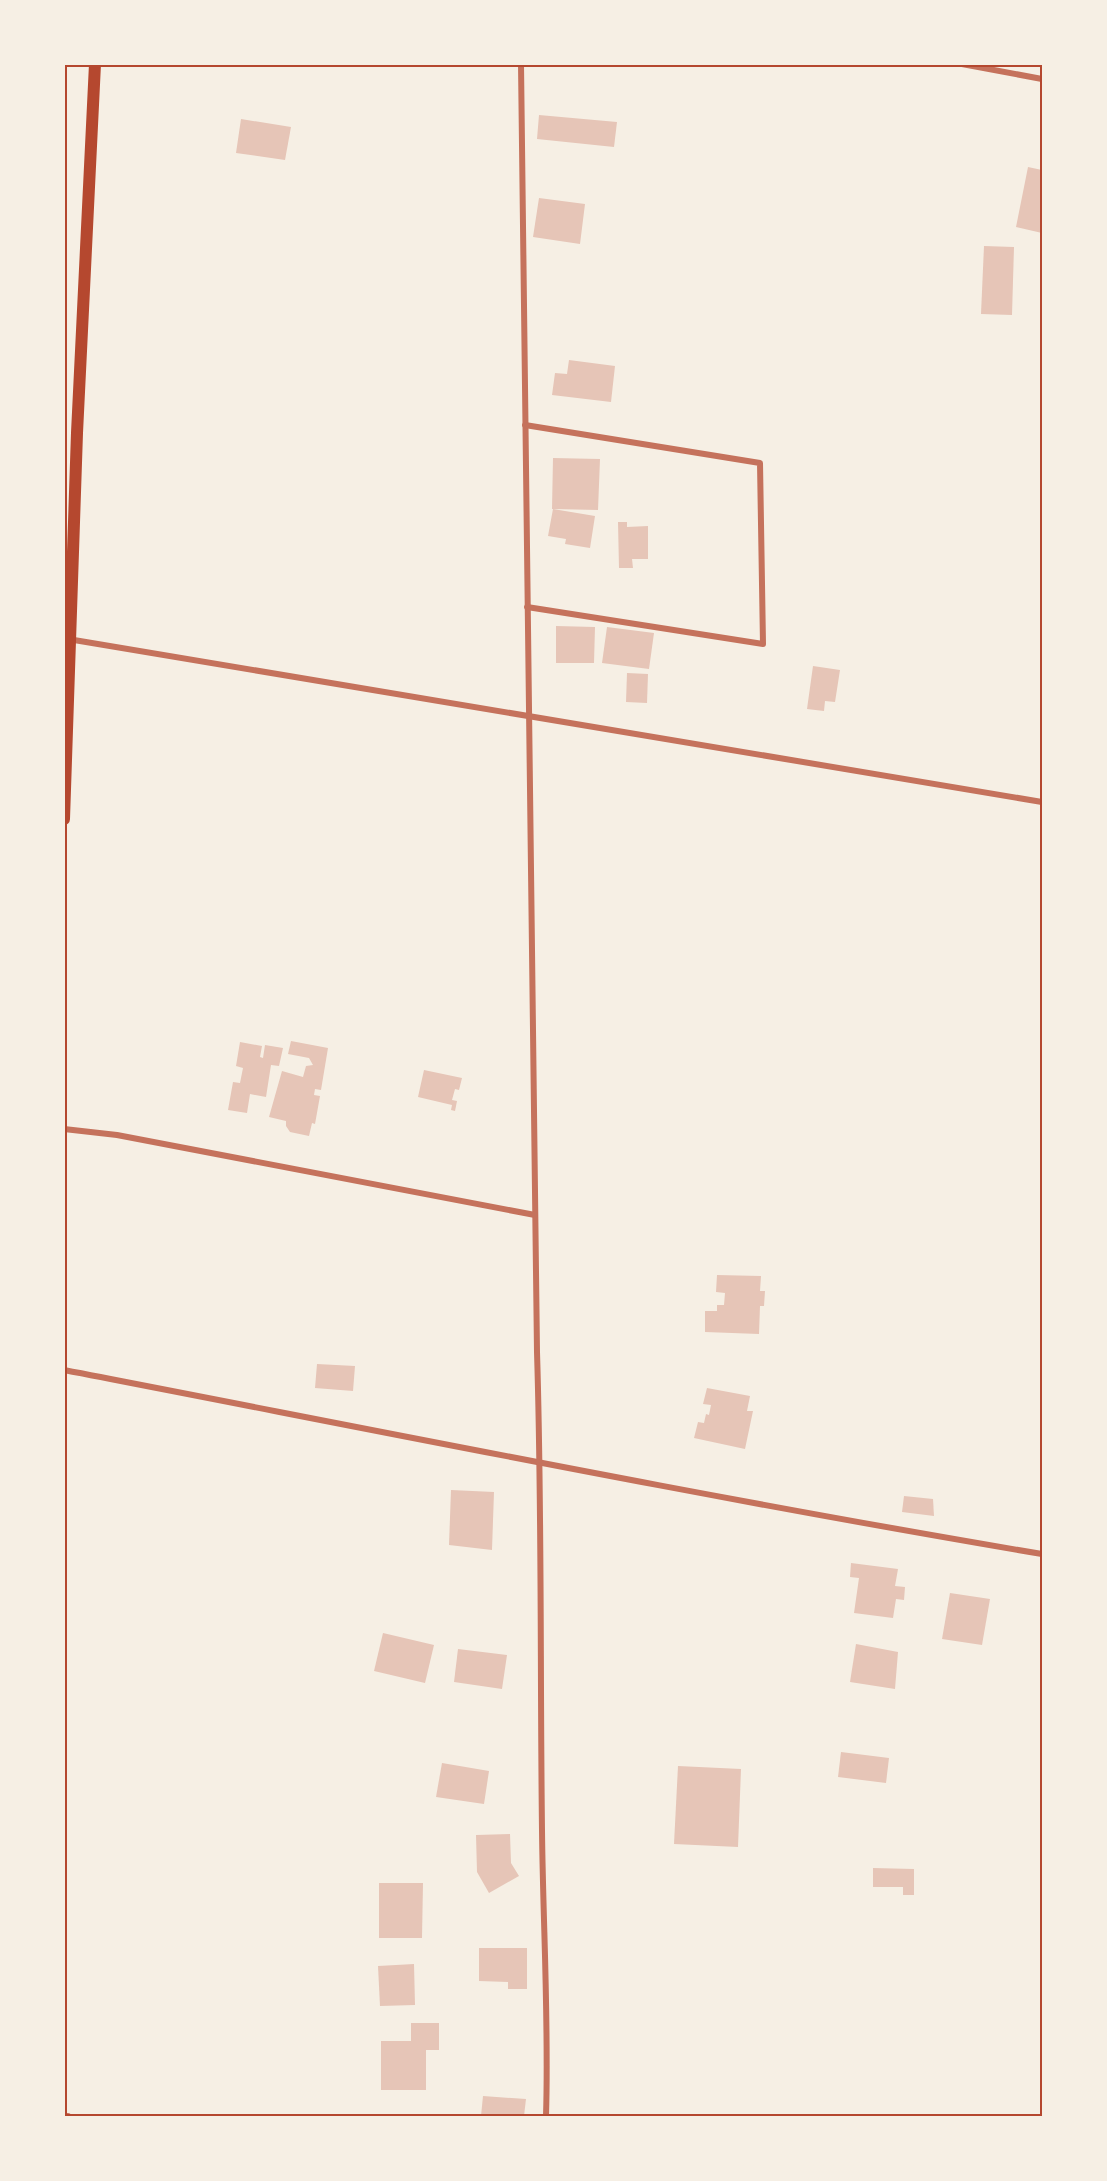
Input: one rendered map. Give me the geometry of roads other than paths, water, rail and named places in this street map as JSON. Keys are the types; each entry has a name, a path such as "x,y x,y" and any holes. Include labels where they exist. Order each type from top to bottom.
{"main road":[{"path":"64,819 68,639 95,64"}],"street":[{"path":"521,64 528,716 540,1464 542,1830 548,2072 546,2116"},
{"path":"962,64 1042,79"},
{"path":"525,425 760,463 763,644 527,607"},
{"path":"68,639 1042,802"},
{"path":"64,1129 129,1137 535,1215"},
{"path":"64,1370 540,1464 1042,1554"}]}
